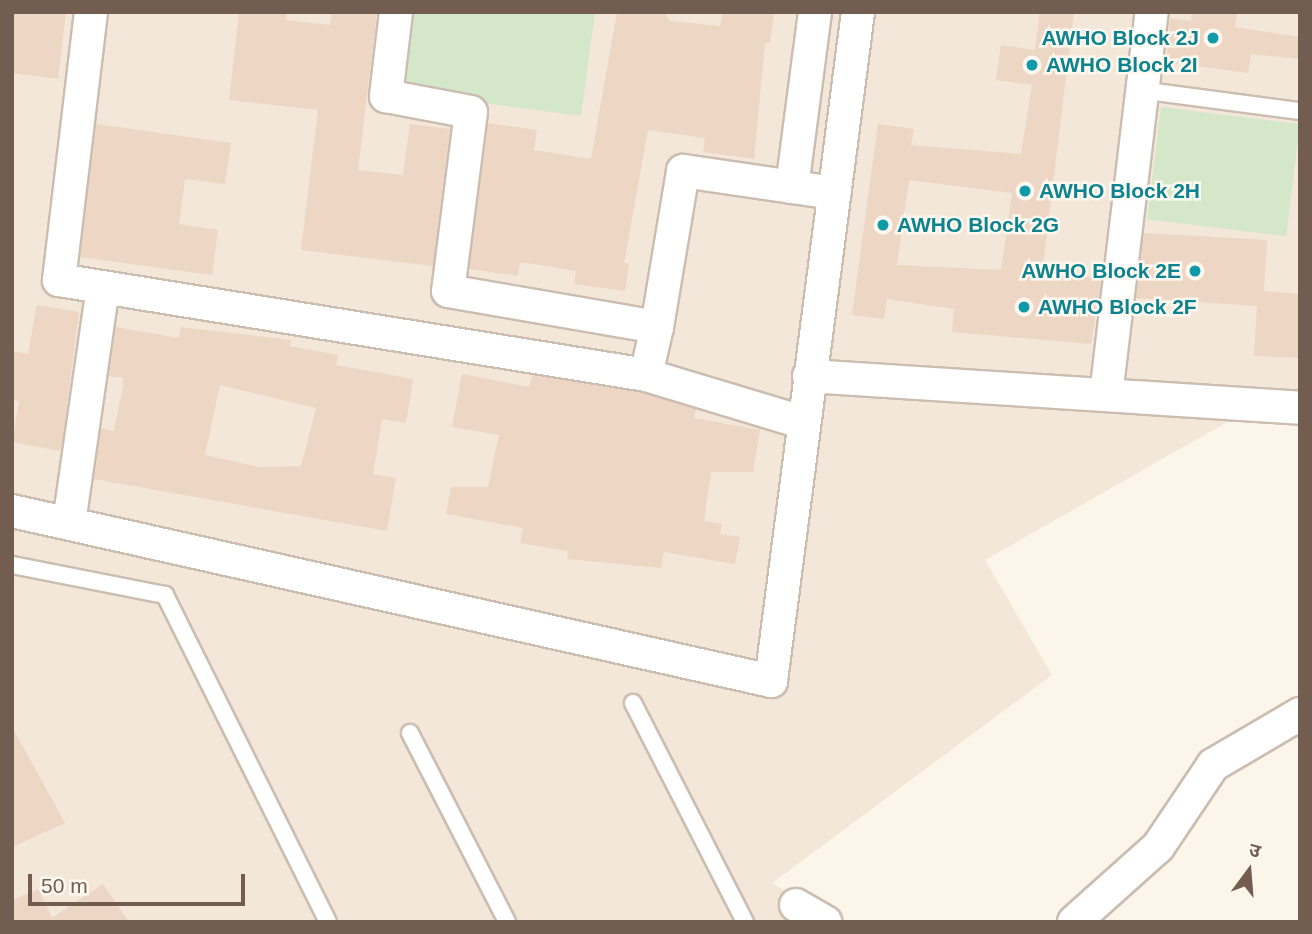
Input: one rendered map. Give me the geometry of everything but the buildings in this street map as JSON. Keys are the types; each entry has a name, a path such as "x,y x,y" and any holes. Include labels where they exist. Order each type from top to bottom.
{"street":[{"path":"91,12 59,279 646,375 803,422"},
{"path":"396,12 386,96 471,112 448,292 657,327"},
{"path":"792,187 815,12"},
{"path":"12,511 771,681 808,376 858,12"},
{"path":"1106,395 1140,90 1152,12"},
{"path":"646,375 657,327 683,171 834,193"},
{"path":"69,523 103,288"},
{"path":"808,376 1300,408"},
{"path":"1074,922 1158,847 1213,765 1300,713"},
{"path":"796,905 826,922"}],"lane":[{"path":"1140,90 1300,111"},
{"path":"12,565 165,595 328,922"},
{"path":"633,703 745,922"},
{"path":"410,733 507,922"}],"shaded area":[{"path":"12,12 1300,12 1300,408 1257,405 985,560 1052,675 772,883 838,922 12,922"}],"green space":[{"path":"405,12 595,12 581,116 395,91"},
{"path":"1161,107 1300,124 1286,236 1147,219"}],"place":[{"name":"AWHO Block 2J","path":"1213,38"},
{"name":"AWHO Block 2I","path":"1032,65"},
{"name":"AWHO Block 2H","path":"1025,191"},
{"name":"AWHO Block 2G","path":"883,225"},
{"name":"AWHO Block 2E","path":"1195,271"},
{"name":"AWHO Block 2F","path":"1024,307"}]}
